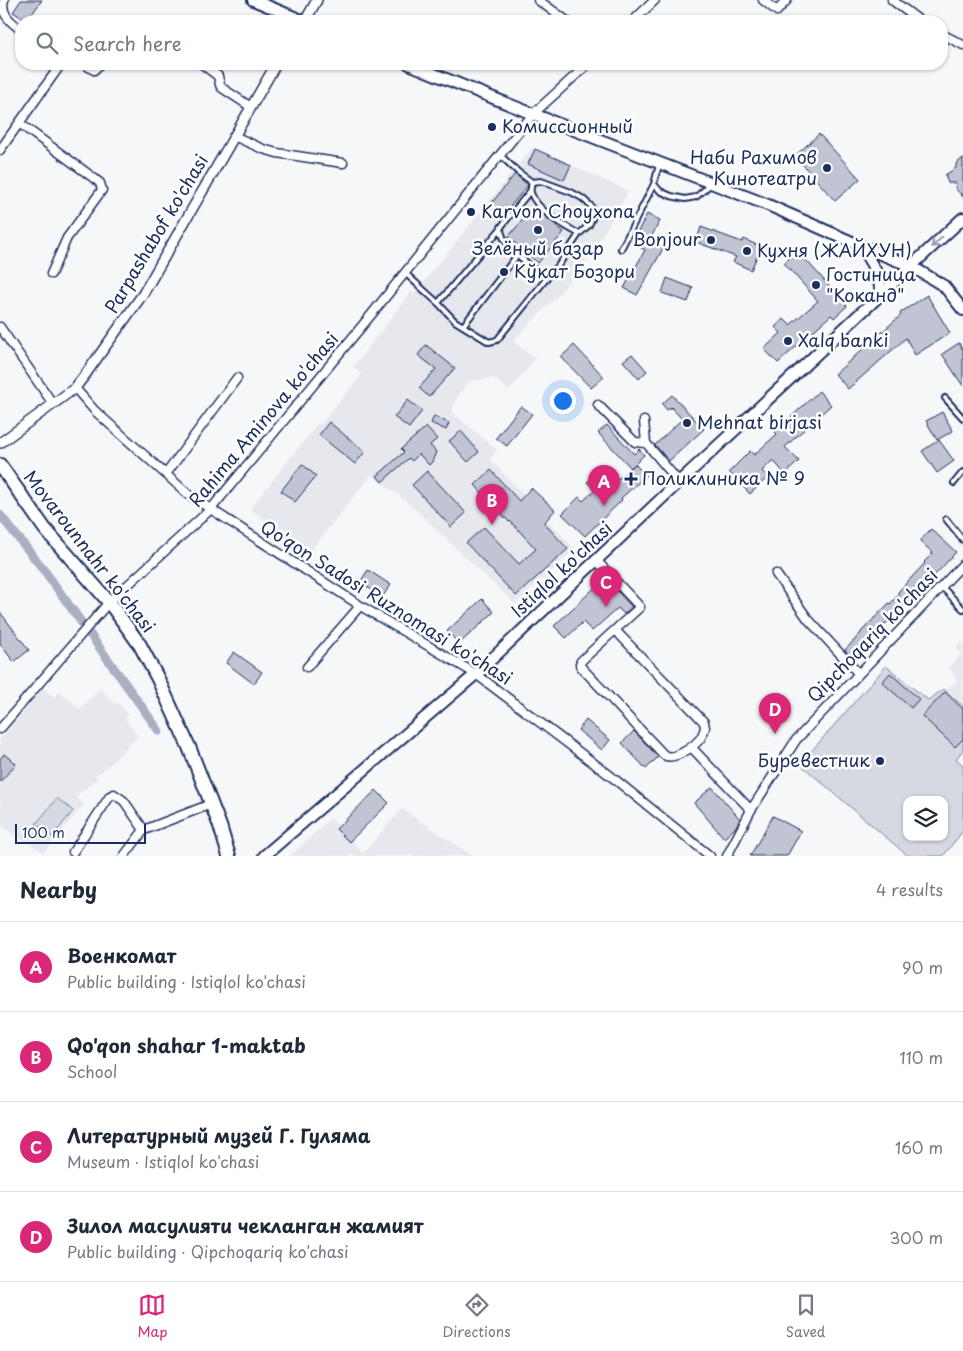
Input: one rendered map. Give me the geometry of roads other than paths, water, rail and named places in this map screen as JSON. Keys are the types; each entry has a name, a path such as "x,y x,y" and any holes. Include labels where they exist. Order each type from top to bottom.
{"highway":[{"name":"Movarounnahr ko'chasi","path":"0,465 45,529 109,602 140,645 158,678 189,747 230,856"}],"main road":[{"path":"253,0 290,15"},
{"path":"424,70 768,205 911,266 944,286 963,310"},
{"name":"Istiqlol ko'chasi","path":"264,856 476,674 963,218"},
{"path":"861,246 878,274 882,293"}],"street":[{"path":"4,0 2,12 6,19 15,26"},
{"path":"308,15 317,0"},
{"path":"538,0 559,15"},
{"path":"639,15 655,0"},
{"path":"763,0 777,11 787,0"},
{"path":"892,0 912,15"},
{"path":"948,37 963,45"},
{"path":"0,150 57,70"},
{"path":"210,70 218,76 222,88 252,107"},
{"name":"Parpashabof ko'chasi","path":"0,443 75,388 143,294 273,70"},
{"name":"Rahima Aminova ko'chasi","path":"0,729 109,602 211,509 533,114 581,70"},
{"path":"19,123 100,183 102,190 68,238 50,274"},
{"path":"234,136 277,153 343,163"},
{"path":"0,327 53,404"},
{"path":"166,474 237,378"},
{"name":"Qo'qon Sadosi Ruznomasi ko'chasi","path":"75,388 95,411 189,495 360,606 476,674 612,777 710,856"},
{"path":"598,405 635,442 646,443"},
{"path":"644,421 646,443 679,482"},
{"path":"596,560 640,607 581,661 581,667 664,755 673,757 692,748 706,728 704,722 615,630"},
{"name":"Qipchoqariq ko'chasi","path":"727,856 751,810 796,740 963,564"},
{"path":"776,574 808,619 858,673"},
{"path":"307,667 360,606"},
{"path":"692,748 751,810"},
{"path":"73,852 110,796 114,794 124,801 144,830"},
{"path":"124,856 144,830 211,804"}],"lane":[{"path":"405,273 455,321 489,342 496,340 558,266 579,234 589,225 594,214 591,206 571,192 541,181 532,182 500,155"},
{"path":"621,249 654,184 659,163"},
{"path":"438,303 530,191 532,182"},
{"path":"654,184 660,191 685,199 696,197 712,183"},
{"path":"530,191 535,202 556,220 579,234"},
{"path":"501,228 501,234 505,242 518,254 540,273 551,273"},
{"path":"463,326 518,254"},
{"path":"945,398 963,418"},
{"path":"954,483 963,472"},
{"path":"946,519 963,540"},
{"path":"941,586 963,609"}],"waterway":[{"path":"0,515 44,570 159,731"}],"place":[{"name":"Комиссионный","path":"492,127"},
{"name":"Наби Рахимов Кинотеатри","path":"827,168"},
{"name":"Karvon Choyxona","path":"471,212"},
{"name":"Зелёный базар","path":"538,230"},
{"name":"Bonjour","path":"711,240"},
{"name":"Кухня (ЖАЙХУН)","path":"747,251"},
{"name":"Кўкат Бозори","path":"504,272"},
{"name":"Гостиница \"Коканд\"","path":"816,285"},
{"name":"Xalq banki","path":"788,341"},
{"name":"Mehnat birjasi","path":"687,423"},
{"name":"Поликлиника № 9","path":"631,479"},
{"name":"Военкомат","path":"604,506"},
{"name":"Qo'qon shahar 1-maktab","path":"492,525"},
{"name":"Литературный музей Г. Гуляма","path":"606,607"},
{"name":"Зилол масулияти чекланган жамият","path":"775,734"},
{"name":"Буревестник","path":"880,761"}]}
